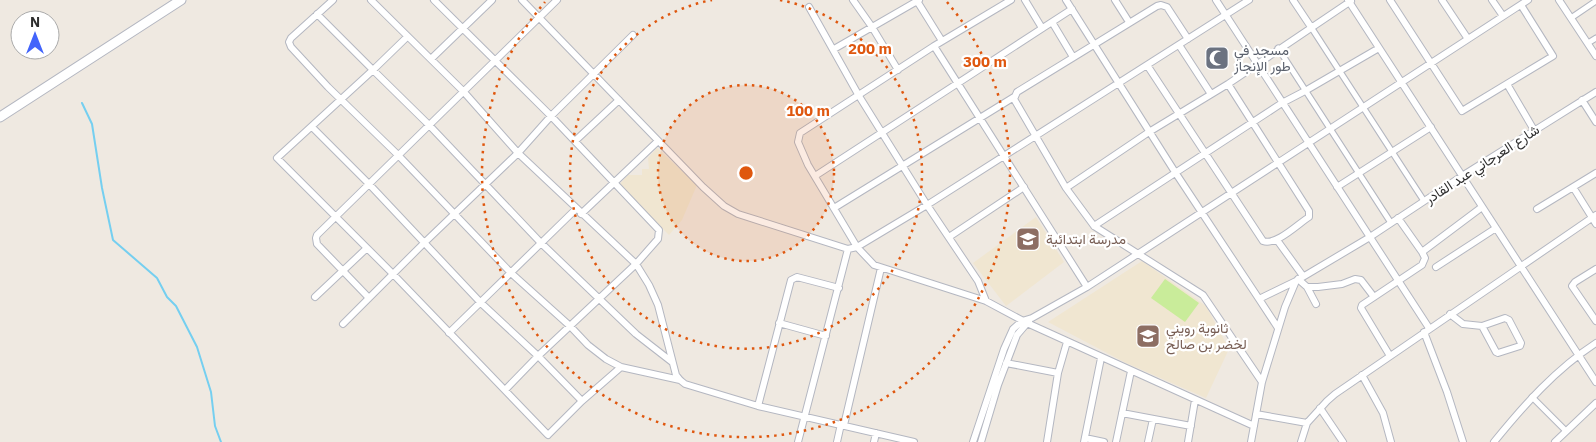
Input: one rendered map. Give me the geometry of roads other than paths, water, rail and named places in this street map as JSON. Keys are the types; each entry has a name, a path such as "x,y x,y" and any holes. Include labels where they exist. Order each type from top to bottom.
{"main road":[{"path":"0,117 181,0"}],"street":[{"path":"333,0 291,38 290,44 511,273 592,348 620,367 680,380 695,388 758,406 843,424 914,442"},
{"path":"371,0 463,91 518,153 636,264 649,285 658,305 672,362 680,380"},
{"path":"434,0 552,116 660,233 658,239 636,264 538,356 505,390"},
{"path":"431,59 492,0"},
{"path":"522,0 658,141 724,206 738,214 848,249 857,247 928,205 1249,0"},
{"path":"369,298 316,242 317,235 557,0"},
{"path":"853,0 898,70"},
{"path":"1010,0 934,46 798,136 798,142 814,176 857,247 868,260 881,268 986,301 1067,342 1254,426"},
{"path":"1025,0 1042,28"},
{"path":"1066,0 1149,132 1278,328"},
{"path":"1115,0 1129,22"},
{"path":"1216,0 1399,282 1427,330 1463,442"},
{"path":"1293,0 1424,201"},
{"path":"1390,0 1461,111 1553,55 1521,5"},
{"path":"1442,0 1468,39"},
{"path":"1492,0 1503,16"},
{"path":"973,442 1004,349 1013,329 1087,287 1528,0"},
{"path":"1559,0 1596,56"},
{"path":"834,50 918,1 942,41"},
{"path":"1066,188 1149,132 1257,65 1278,48 1350,1 1596,382"},
{"path":"1571,18 1596,1"},
{"path":"834,208 1014,97 1017,92 1094,43 1157,6 1164,5 1188,39"},
{"path":"809,7 859,96 978,280 986,301"},
{"path":"814,176 1072,9"},
{"path":"317,14 428,125 541,243 636,334 672,362"},
{"path":"1052,22 1073,57"},
{"path":"344,324 424,243 518,153 633,35"},
{"path":"407,37 277,158 393,274 548,435 620,367"},
{"path":"1588,43 1596,38"},
{"path":"1179,45 1211,94"},
{"path":"934,46 1087,287"},
{"path":"1278,48 1391,223"},
{"path":"1094,226 1282,103 1379,48"},
{"path":"1147,66 1263,241 1277,240 1308,217 1310,213 1228,84"},
{"path":"1507,84 1534,130"},
{"name":"شارع العرجاني عبد القادر","path":"1259,299 1299,279 1370,237 1462,176 1596,92"},
{"path":"1014,97 1015,102 1066,188 1094,226 1139,253 1207,299 1262,382"},
{"path":"575,141 619,100"},
{"path":"1582,100 1596,122"},
{"path":"312,126 481,303 538,356 582,401"},
{"path":"1337,187 1431,127"},
{"path":"449,333 541,243 614,183 658,141"},
{"path":"1537,209 1596,173"},
{"path":"949,237 1024,187"},
{"path":"1573,187 1594,217 1596,224"},
{"path":"1422,252 1482,207"},
{"path":"1301,442 1307,423 1335,394 1594,217"},
{"path":"1390,356 1362,305 1399,282 1423,263 1425,258 1422,252 1398,218"},
{"path":"1436,267 1496,228"},
{"path":"1277,240 1299,279 1307,287 1316,304"},
{"path":"315,297 367,248"},
{"path":"798,442 848,249"},
{"path":"837,442 881,268"},
{"path":"1596,270 1575,282 1572,286 1596,321"},
{"path":"758,406 790,282 794,278 804,278 839,288"},
{"path":"1251,442 1262,382 1278,328 1299,279"},
{"path":"1307,287 1331,286 1358,279 1365,283 1374,297"},
{"path":"1450,314 1463,324 1482,326 1507,318 1522,342 1521,344 1496,352 1482,326"},
{"path":"981,442 1006,363 1017,335 1027,321"},
{"path":"779,323 826,336"},
{"path":"1047,442 1058,373 1067,342"},
{"path":"1494,442 1532,397 1578,354 1596,343"},
{"path":"1102,358 1084,440 1104,442"},
{"path":"1006,363 1058,373"},
{"path":"1116,442 1131,371"},
{"path":"1362,375 1383,413 1391,442"},
{"path":"1532,397 1566,431"},
{"path":"1188,442 1195,400"},
{"path":"1556,442 1596,403"},
{"path":"1320,408 1343,442"},
{"path":"1122,413 1191,426"},
{"path":"1256,414 1307,423"},
{"path":"1148,442 1153,419"},
{"path":"874,442 876,433"}],"waterway":[{"path":"82,103 92,124 102,188 113,240 157,278 167,297 176,306 197,347 211,392 215,426 221,442"}],"place":[{"name":"مسجد في طور الإنجاز","path":"1217,58"},
{"name":"مدرسة ابتدائية","path":"1028,239"},
{"name":"ثانوية رويني لخضر بن صالح","path":"1148,336"}]}
